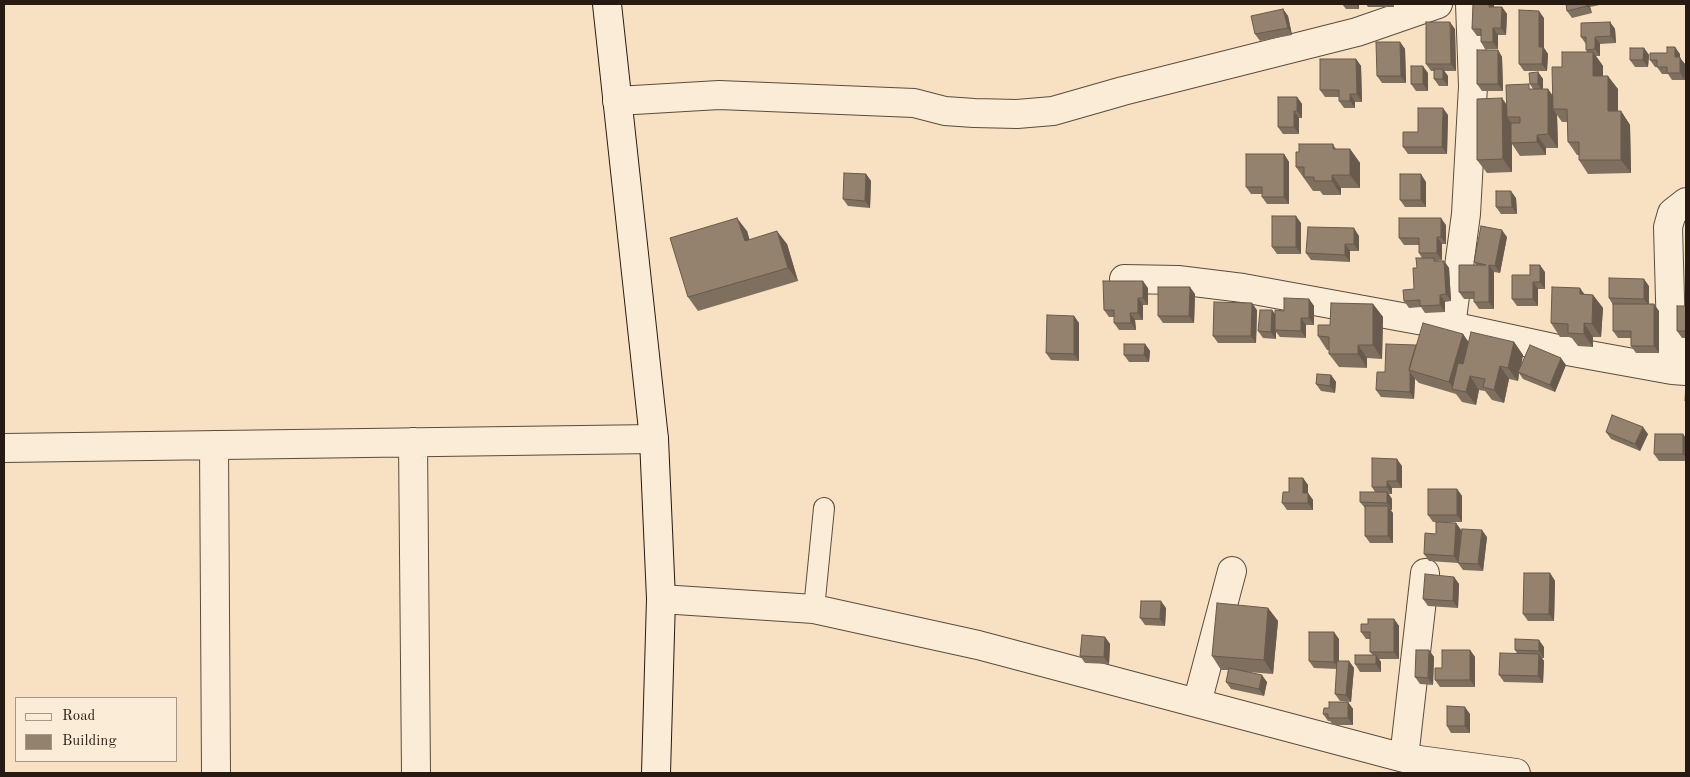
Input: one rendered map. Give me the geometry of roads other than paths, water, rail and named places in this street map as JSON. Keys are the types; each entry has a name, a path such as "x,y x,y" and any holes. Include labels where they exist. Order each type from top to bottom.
{"street":[{"path":"607,4 654,439 660,599 656,773"},
{"path":"618,101 719,95 914,103 945,111 974,113 1017,114 1053,111 1123,91 1357,32 1438,4"},
{"path":"1452,326 1467,204 1473,86 1470,4"},
{"path":"1124,279 1178,280 1243,288 1452,326 1567,351 1679,371 1668,227 1672,213 1686,202"},
{"path":"4,448 654,439"},
{"path":"414,442 416,773"},
{"path":"214,445 216,773"},
{"path":"1196,703 1232,571"},
{"path":"1404,758 1425,573"},
{"path":"660,599 814,609 978,645 1404,758 1516,773"}],"lane":[{"path":"814,609 824,508"}]}
